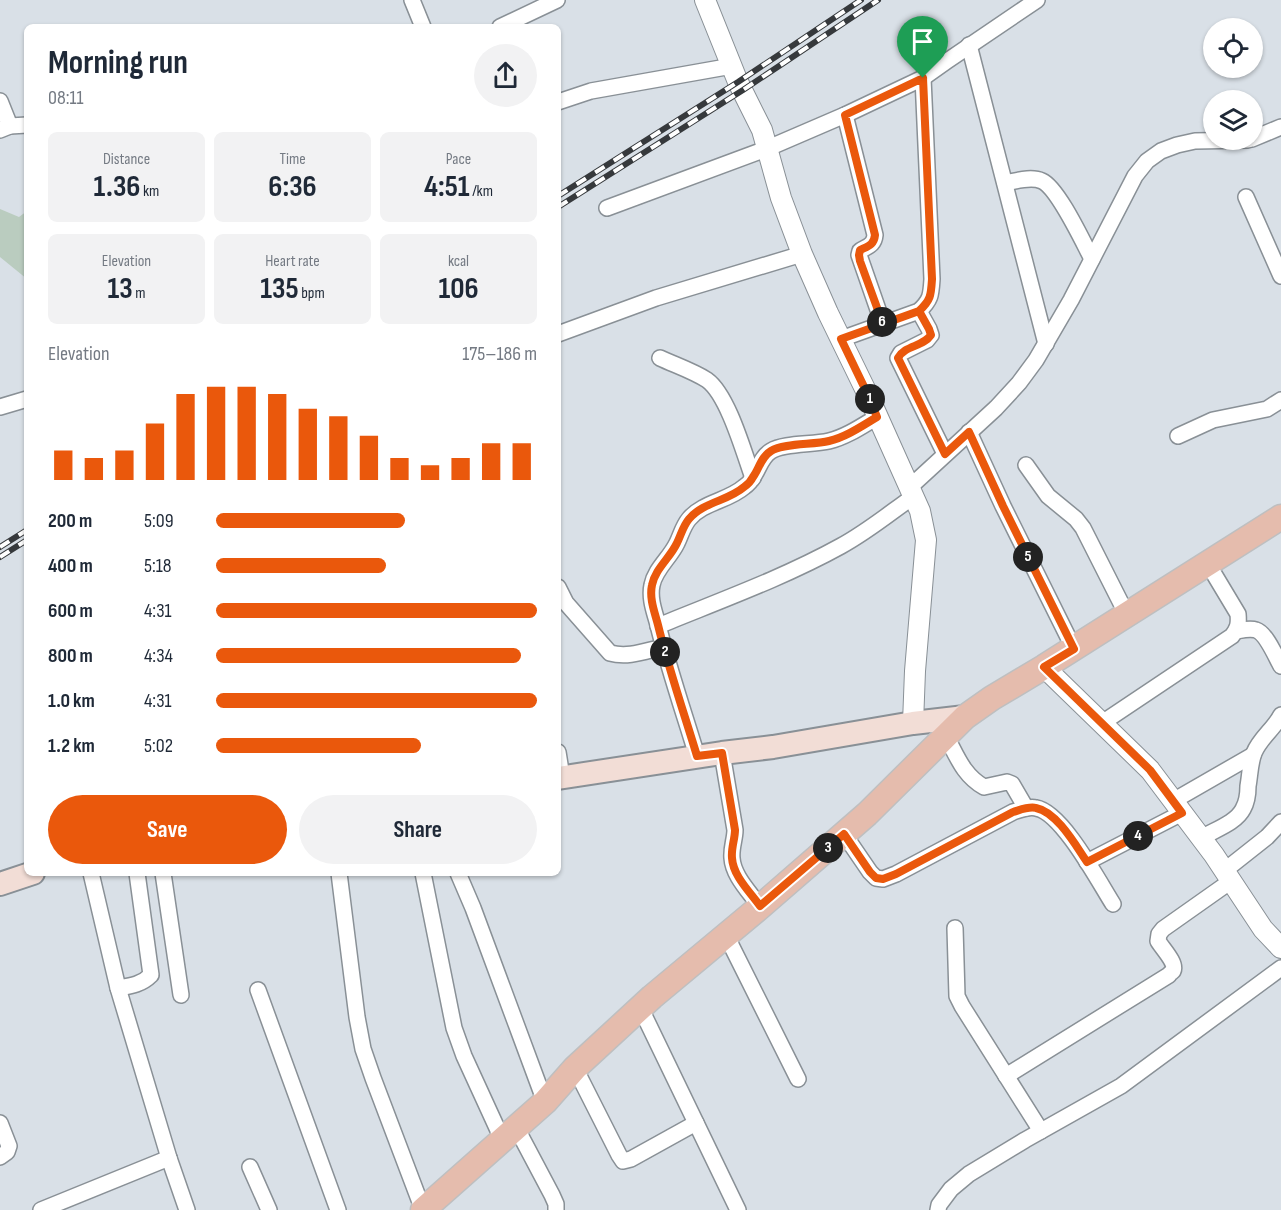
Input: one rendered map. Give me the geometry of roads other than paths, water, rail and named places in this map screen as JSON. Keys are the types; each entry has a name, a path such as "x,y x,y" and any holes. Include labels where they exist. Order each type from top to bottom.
{"main road":[{"path":"423,1210 545,1102 575,1068 652,997 867,814 964,717 1281,517"},
{"path":"561,777 964,717"},
{"path":"0,884 24,876"}],"street":[{"path":"412,0 422,24"},
{"path":"504,24 527,6 557,0"},
{"path":"705,0 738,82 762,130 781,198 802,254 920,511 926,540 913,723"},
{"path":"607,208 766,149 923,78 1037,0"},
{"path":"969,45 1046,344"},
{"path":"561,101 591,91 732,66"},
{"path":"841,339 919,311 928,303 932,279 923,78"},
{"path":"0,101 5,128 24,125"},
{"path":"845,115 875,235 871,246 860,250 859,255 883,324"},
{"path":"1263,135 1281,128"},
{"path":"658,626 823,555 865,531 912,491 945,454 996,408 1036,360 1135,176 1147,161 1161,151 1177,145 1203,141"},
{"path":"1005,183 1032,178 1050,187 1092,259"},
{"path":"1246,197 1281,276"},
{"path":"561,333 656,298 802,254"},
{"path":"919,311 931,335 927,340 901,353 898,358 945,454"},
{"path":"660,358 707,380 714,387 728,410 753,478"},
{"path":"0,407 24,400"},
{"path":"1178,436 1213,420 1267,409 1281,400"},
{"path":"697,756 663,647 651,597 654,576 676,545 689,519 699,509 729,497 743,488 753,478 759,464 771,450 829,441 856,430 877,417"},
{"path":"969,432 1074,649"},
{"path":"1026,465 1048,496 1076,519 1083,528 1127,615"},
{"path":"1102,723 1232,636 1236,631 1239,623 1238,614 1208,564"},
{"path":"561,593 566,603 610,653 629,656 663,647"},
{"path":"1236,631 1254,629 1260,632 1281,666"},
{"path":"1044,667 1150,770 1201,838 1263,929 1281,948"},
{"path":"1201,838 1238,816 1244,809 1253,755 1281,715"},
{"path":"946,735 965,772 973,781 984,787 1007,782 1012,784 1026,808"},
{"path":"722,753 735,830 732,859 741,880 760,906"},
{"path":"1087,862 1178,807 1253,755"},
{"path":"844,834 870,872 876,878 883,879 1013,812 1036,808 1057,820 1113,904"},
{"path":"1006,1076 1169,975 1174,966 1158,941 1159,934 1228,876 1281,822"},
{"path":"92,876 118,988 187,1210"},
{"path":"118,988 139,984 151,975 136,876"},
{"path":"163,876 181,994"},
{"path":"339,876 363,1049 423,1210"},
{"path":"424,876 454,1028 464,1056 509,1133 552,1196 556,1210"},
{"path":"459,876 545,1102"},
{"path":"955,928 957,996 1041,1131"},
{"path":"726,935 798,1079"},
{"path":"938,1210 951,1189 969,1174 1120,1086 1281,968"},
{"path":"258,990 338,1210"},
{"path":"641,1009 737,1210"},
{"path":"575,1068 623,1161 631,1159 696,1123"},
{"path":"0,1123 9,1146 7,1152 0,1157"},
{"path":"41,1210 169,1158"},
{"path":"250,1167 269,1210"}],"railway":[{"path":"561,194 738,82 861,0"},
{"path":"561,205 743,90 878,0"},
{"path":"0,547 24,532"},
{"path":"0,557 24,542"}]}
